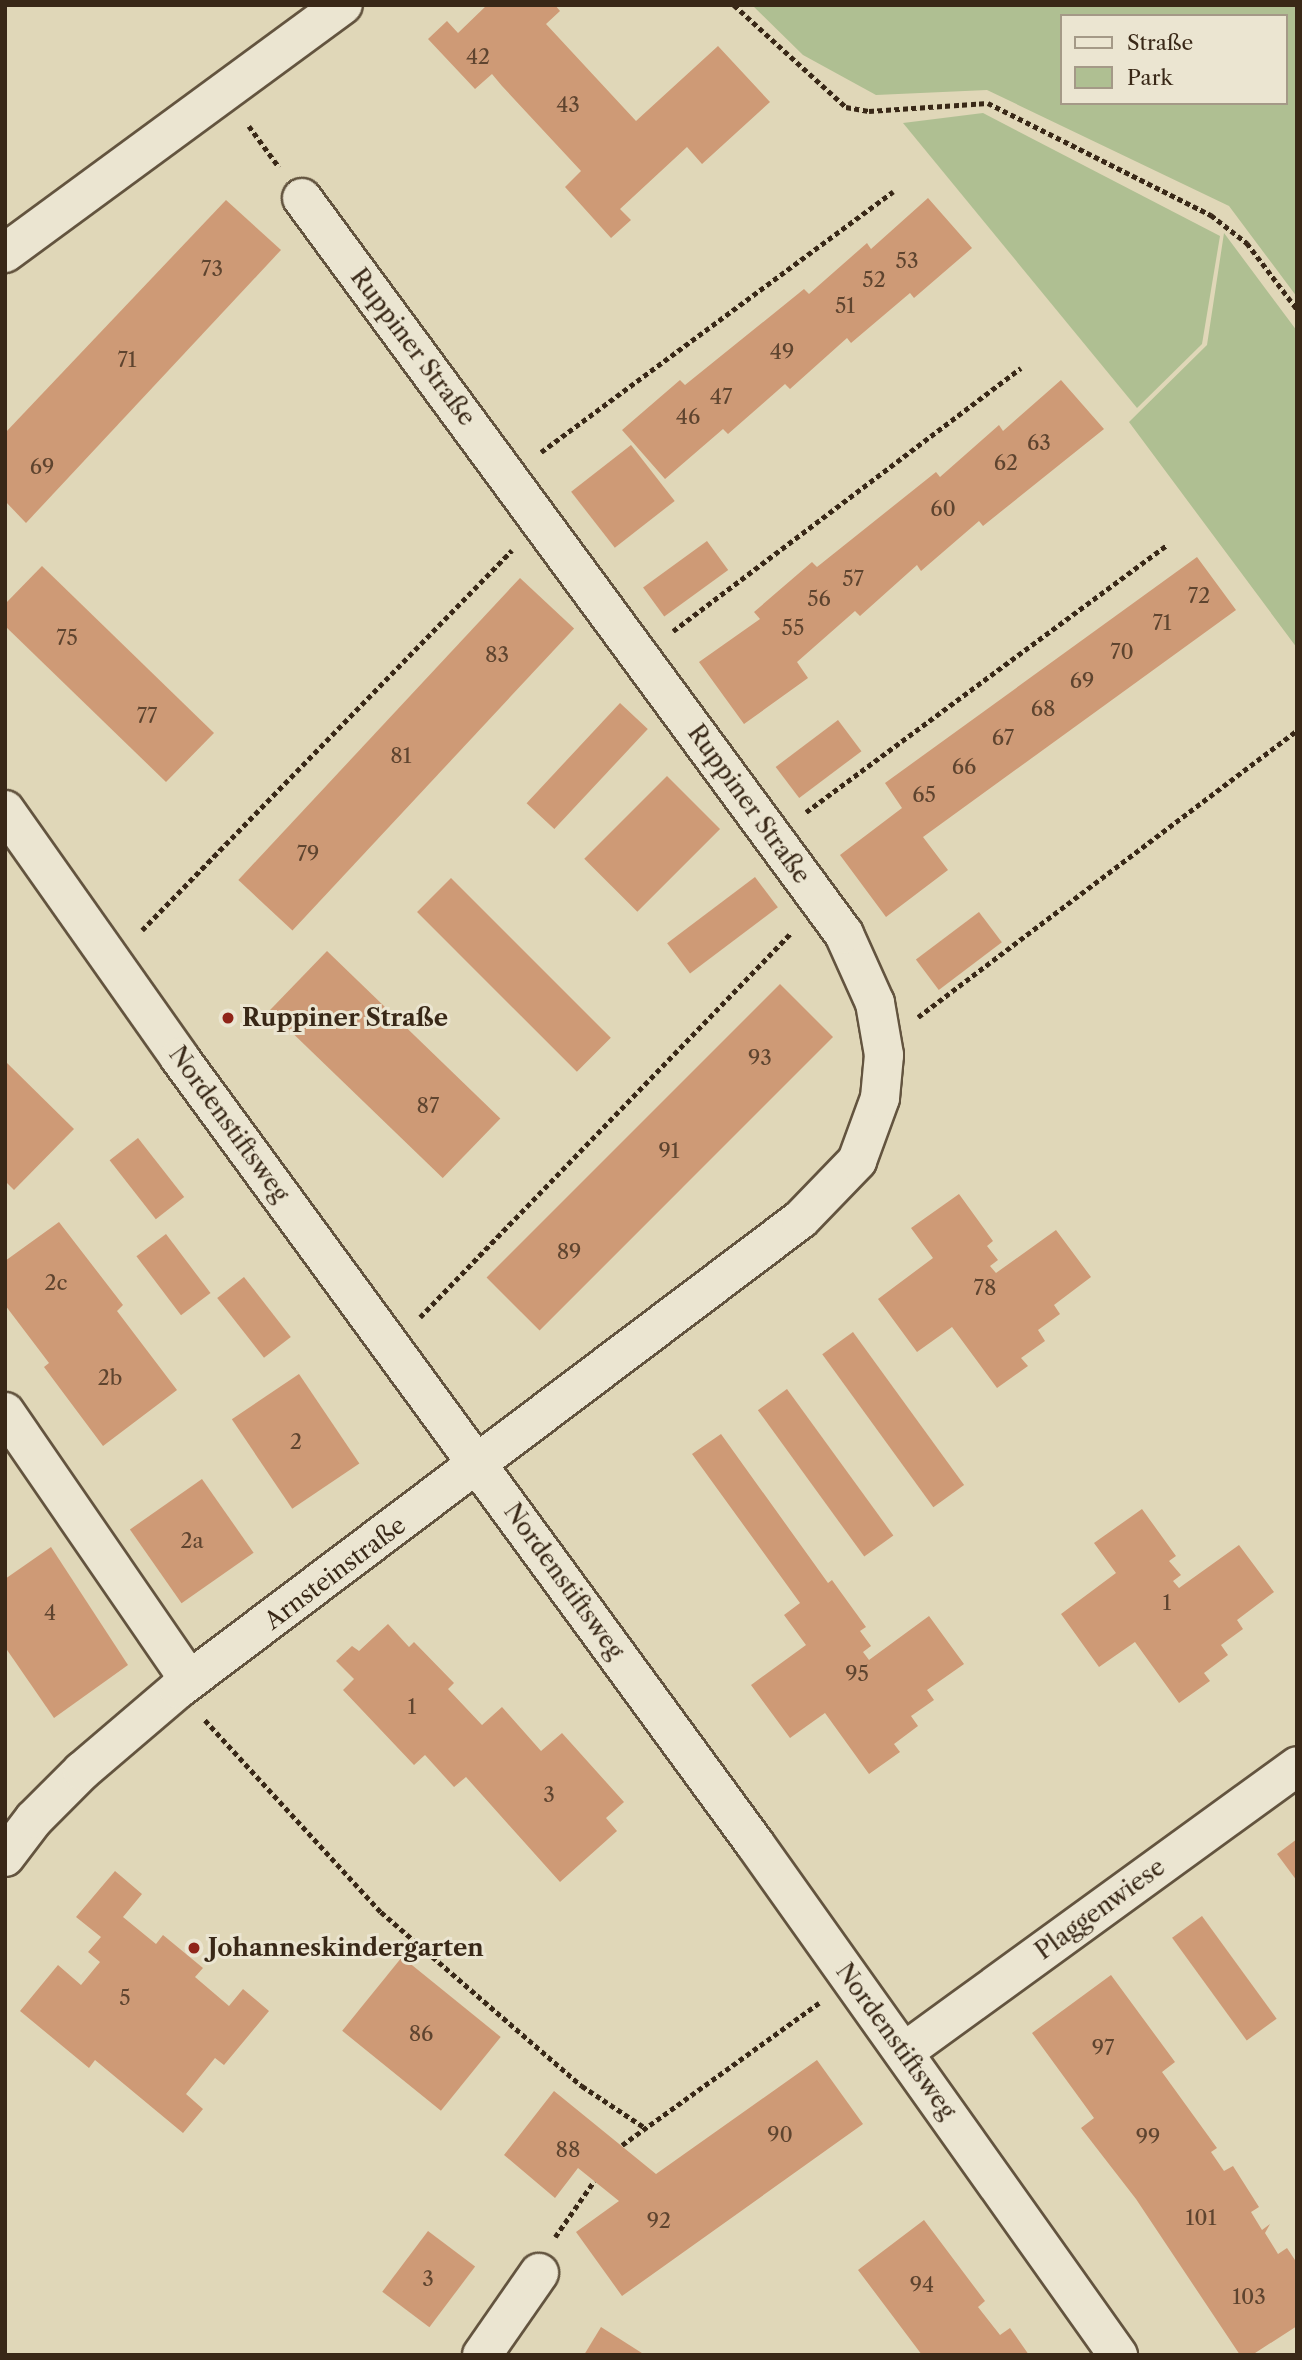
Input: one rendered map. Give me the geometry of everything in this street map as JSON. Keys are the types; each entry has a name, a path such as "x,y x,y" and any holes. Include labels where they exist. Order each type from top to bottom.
{"street":[{"path":"5,253 343,5"},
{"name":"Ruppiner Straße","path":"302,198 821,903 868,980 883,1042 883,1079 876,1115 857,1161 836,1187 801,1219 480,1465"},
{"name":"Nordenstiftsweg","path":"5,810 904,2052 1118,2355"},
{"path":"5,1412 183,1685"},
{"name":"Arnsteinstraße","path":"5,1857 34,1819 82,1771 183,1685 480,1465"},
{"name":"Plaggenwiese","path":"904,2052 1297,1766"},
{"path":"482,2355 539,2273"}],"path":[{"path":"734,5 846,107 869,111 988,103 1211,215 1247,243 1297,309"},
{"path":"223,92 302,198"},
{"path":"508,476 893,192"},
{"path":"641,656 1021,368"},
{"path":"112,961 541,520"},
{"path":"773,836 1166,546"},
{"path":"883,1042 1297,730"},
{"path":"392,1347 821,903"},
{"path":"183,1685 381,1912 582,2086 644,2127"},
{"path":"622,2145 852,1980"},
{"path":"539,2273 558,2230 594,2181"}],"green space":[{"path":"752,5 1297,5 1297,297 1229,206 987,90 876,95 803,55"},
{"path":"983,113 1220,236 1202,344 1137,408 903,123"},
{"path":"1224,233 1297,331 1297,648 1129,422 1207,345"}],"building":[{"path":"487,5 555,5 560,11 546,24 636,121 718,46 770,102 702,164 687,147 620,209 631,220 611,238 565,187 581,171 492,74 475,89 428,39 447,21 458,33"},
{"path":"928,198 972,248 914,298 910,293 851,343 847,338 790,389 785,384 728,434 723,429 665,479 622,430 680,380 685,385 804,289 809,294 867,243 871,249"},
{"path":"226,200 281,250 26,523 5,501 5,433"},
{"path":"1061,380 1104,429 983,526 979,521 921,571 917,565 860,616 855,611 797,662 808,678 744,724 699,662 760,619 754,612 812,562 817,567 936,472 940,477 999,425 1003,431"},
{"path":"631,445 675,501 615,548 571,492"},
{"path":"707,541 728,570 664,617 643,587"},
{"path":"1197,557 1236,610 923,837 948,870 886,917 840,855 902,808 885,783"},
{"path":"42,566 214,733 166,782 5,626 5,604"},
{"path":"520,578 574,628 292,931 238,880"},
{"path":"620,703 648,729 554,829 527,803"},
{"path":"838,720 861,751 799,798 776,767"},
{"path":"667,776 720,829 637,912 584,859"},
{"path":"755,877 778,907 690,974 667,943"},
{"path":"451,878 611,1038 577,1072 417,912"},
{"path":"979,912 1002,942 939,990 916,960"},
{"path":"327,951 500,1118 443,1178 269,1011"},
{"path":"780,984 833,1037 540,1330 487,1277"},
{"path":"5,1061 74,1129 14,1190 5,1181"},
{"path":"138,1138 184,1197 156,1219 110,1160"},
{"path":"959,1194 993,1241 987,1246 998,1260 990,1266 996,1273 1056,1230 1091,1277 1054,1305 1060,1314 1038,1330 1045,1341 1021,1358 1028,1366 997,1388 952,1327 917,1352 878,1299 933,1258 911,1228"},
{"path":"59,1222 123,1305 117,1311 177,1390 103,1446 44,1367 49,1363 5,1305 5,1261"},
{"path":"166,1234 211,1293 181,1315 136,1256"},
{"path":"244,1277 291,1337 264,1358 217,1298"},
{"path":"853,1332 964,1485 933,1507 822,1354"},
{"path":"299,1374 359,1464 292,1509 232,1419"},
{"path":"787,1389 893,1535 864,1557 758,1410"},
{"path":"721,1434 828,1583 832,1580 866,1627 860,1631 871,1646 863,1652 869,1660 929,1616 964,1664 927,1690 934,1700 911,1716 918,1726 894,1744 900,1752 869,1774 825,1713 790,1738 751,1685 806,1645 784,1615 800,1603 692,1454"},
{"path":"202,1479 254,1553 182,1603 130,1529"},
{"path":"1142,1509 1176,1556 1169,1561 1181,1575 1173,1581 1179,1588 1239,1545 1274,1592 1237,1620 1243,1629 1221,1645 1228,1655 1204,1673 1210,1681 1179,1703 1135,1642 1099,1667 1061,1614 1116,1573 1094,1543"},
{"path":"51,1547 128,1665 54,1718 5,1647 5,1579"},
{"path":"388,1624 409,1647 414,1642 454,1683 448,1689 482,1725 502,1707 541,1751 562,1733 624,1802 606,1818 617,1831 560,1882 466,1777 454,1787 425,1755 414,1765 343,1690 354,1679 336,1661 352,1646 359,1651"},
{"path":"1297,1839 1297,1881 1277,1854"},
{"path":"115,1871 142,1894 123,1917 156,1944 163,1935 203,1968 195,1977 229,2006 243,1989 269,2011 224,2065 215,2058 186,2094 203,2109 183,2133 95,2060 89,2068 20,2011 58,1965 81,1985 100,1962 88,1952 101,1937 76,1917"},
{"path":"1202,1916 1277,2019 1247,2040 1172,1938"},
{"path":"402,1957 501,2037 441,2111 342,2031"},
{"path":"1111,1975 1175,2062 1162,2072 1217,2148 1211,2152 1224,2171 1233,2166 1259,2207 1251,2212 1262,2230 1270,2224 1265,2233 1278,2254 1287,2248 1297,2263 1297,2326 1252,2355 1240,2355 1136,2199 1081,2128 1094,2118 1032,2033"},
{"path":"817,2060 863,2124 622,2296 576,2232 619,2201 578,2168 555,2198 504,2155 554,2091 656,2174"},
{"path":"924,2220 985,2301 978,2307 1000,2335 1010,2328 1029,2355 922,2355 858,2270"},
{"path":"428,2231 475,2267 429,2327 382,2292"},
{"path":"601,2327 645,2355 584,2355"}],"place":[{"name":"Ruppiner Straße","path":"228,1018"},
{"name":"Johanneskindergarten","path":"194,1948"}]}
